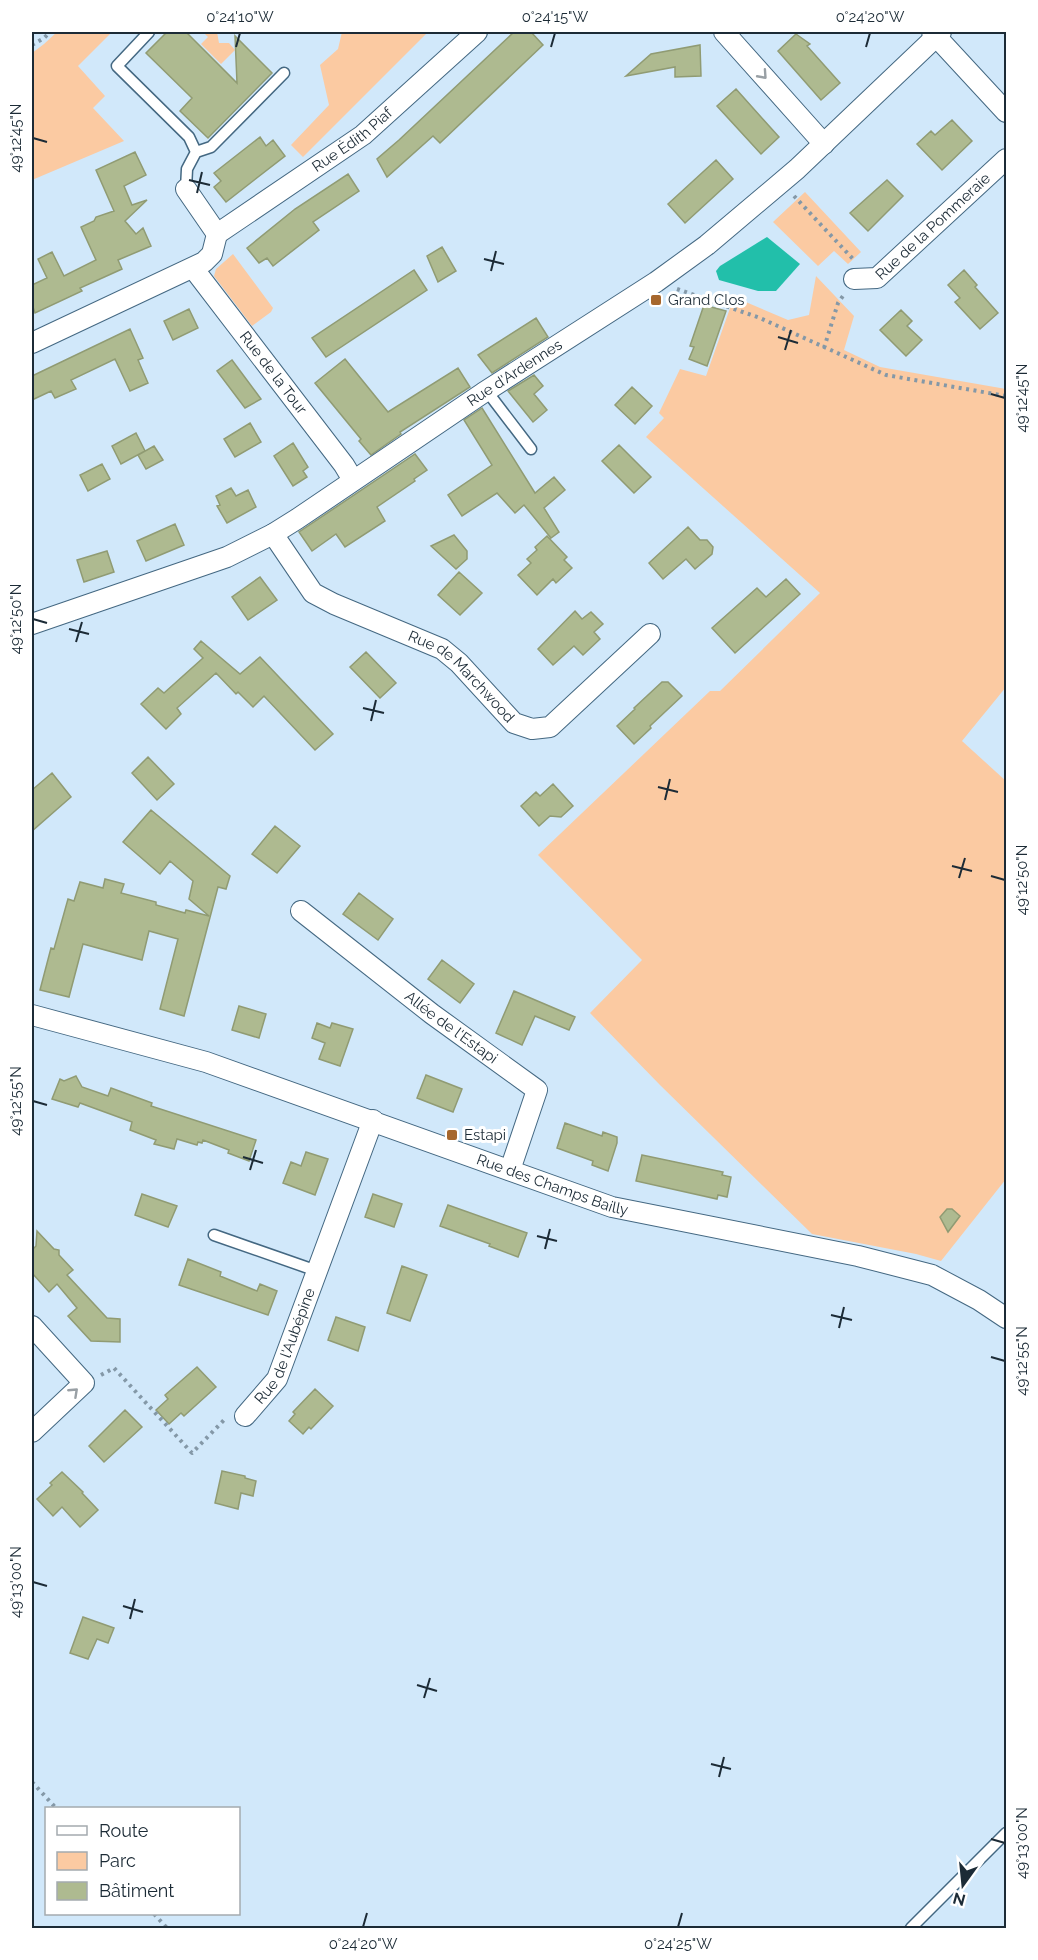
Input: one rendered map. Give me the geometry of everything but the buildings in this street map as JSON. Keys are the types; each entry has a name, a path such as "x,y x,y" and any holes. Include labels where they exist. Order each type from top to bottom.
{"street":[{"name":"Rue Édith Piaf","path":"217,234 363,135 477,32"},
{"path":"724,32 824,144"},
{"path":"936,33 1006,112"},
{"name":"Rue d'Ardennes","path":"32,624 227,557 273,534 486,390 656,282 732,225 824,144 936,33"},
{"name":"Rue de la Pommeraie","path":"854,279 877,278 1006,159"},
{"path":"32,343 193,268 212,254 217,234 186,189"},
{"name":"Rue de la Tour","path":"193,268 344,465 353,480"},
{"name":"Rue de Marchwood","path":"273,534 313,593 442,649 514,723 532,729 550,727 651,634"},
{"name":"Allée de l'Estapi","path":"301,911 432,1014 537,1090 510,1170"},
{"name":"Rue des Champs Bailly","path":"32,1015 206,1062 612,1207 858,1256 932,1275 979,1300 1006,1318"},
{"name":"Rue de l'Aubépine","path":"239,1413 278,1379 373,1120"},
{"path":"32,1326 84,1383 32,1432"}],"lane":[{"path":"149,32 117,66 189,137 196,152"},
{"path":"186,189 187,170 196,152 211,147 284,73"},
{"path":"486,390 531,449"},
{"name":"Rue de l'Aubépine","path":"214,1235 317,1271"},
{"path":"911,1929 1006,1833"}],"path":[{"path":"32,45 50,32"},
{"path":"792,194 853,259"},
{"path":"656,282 760,318 886,375 1006,396"},
{"path":"824,348 838,303"},
{"path":"84,1383 114,1368 192,1453 239,1413"},
{"path":"32,1782 54,1807"},
{"path":"155,1915 167,1929"}],"green space":[{"path":"57,32 112,32 78,66 105,96 93,108 124,141 32,180 32,53"},
{"path":"203,32 217,32 219,43 229,43 235,50 221,64 201,44 208,37"},
{"path":"342,32 428,32 303,157 291,145 329,105 320,65 338,49"},
{"path":"805,192 861,252 848,264 834,251 818,266 773,222"},
{"path":"233,254 273,308 252,326 214,276 216,269"},
{"path":"816,276 854,316 844,350 880,367 1006,389 1006,687 962,741 1006,781 1006,1179 941,1261 812,1234 660,1085 590,1013 642,960 538,855 710,691 720,691 820,593 646,437 664,418 659,413 680,369 706,376 734,297 788,320 809,315"}],"shaded area":[{"path":"767,237 800,264 776,291 758,291 719,280 716,271 720,266"}],"place":[{"name":"Grand Clos","path":"656,300"},
{"name":"Estapi","path":"452,1135"}]}
